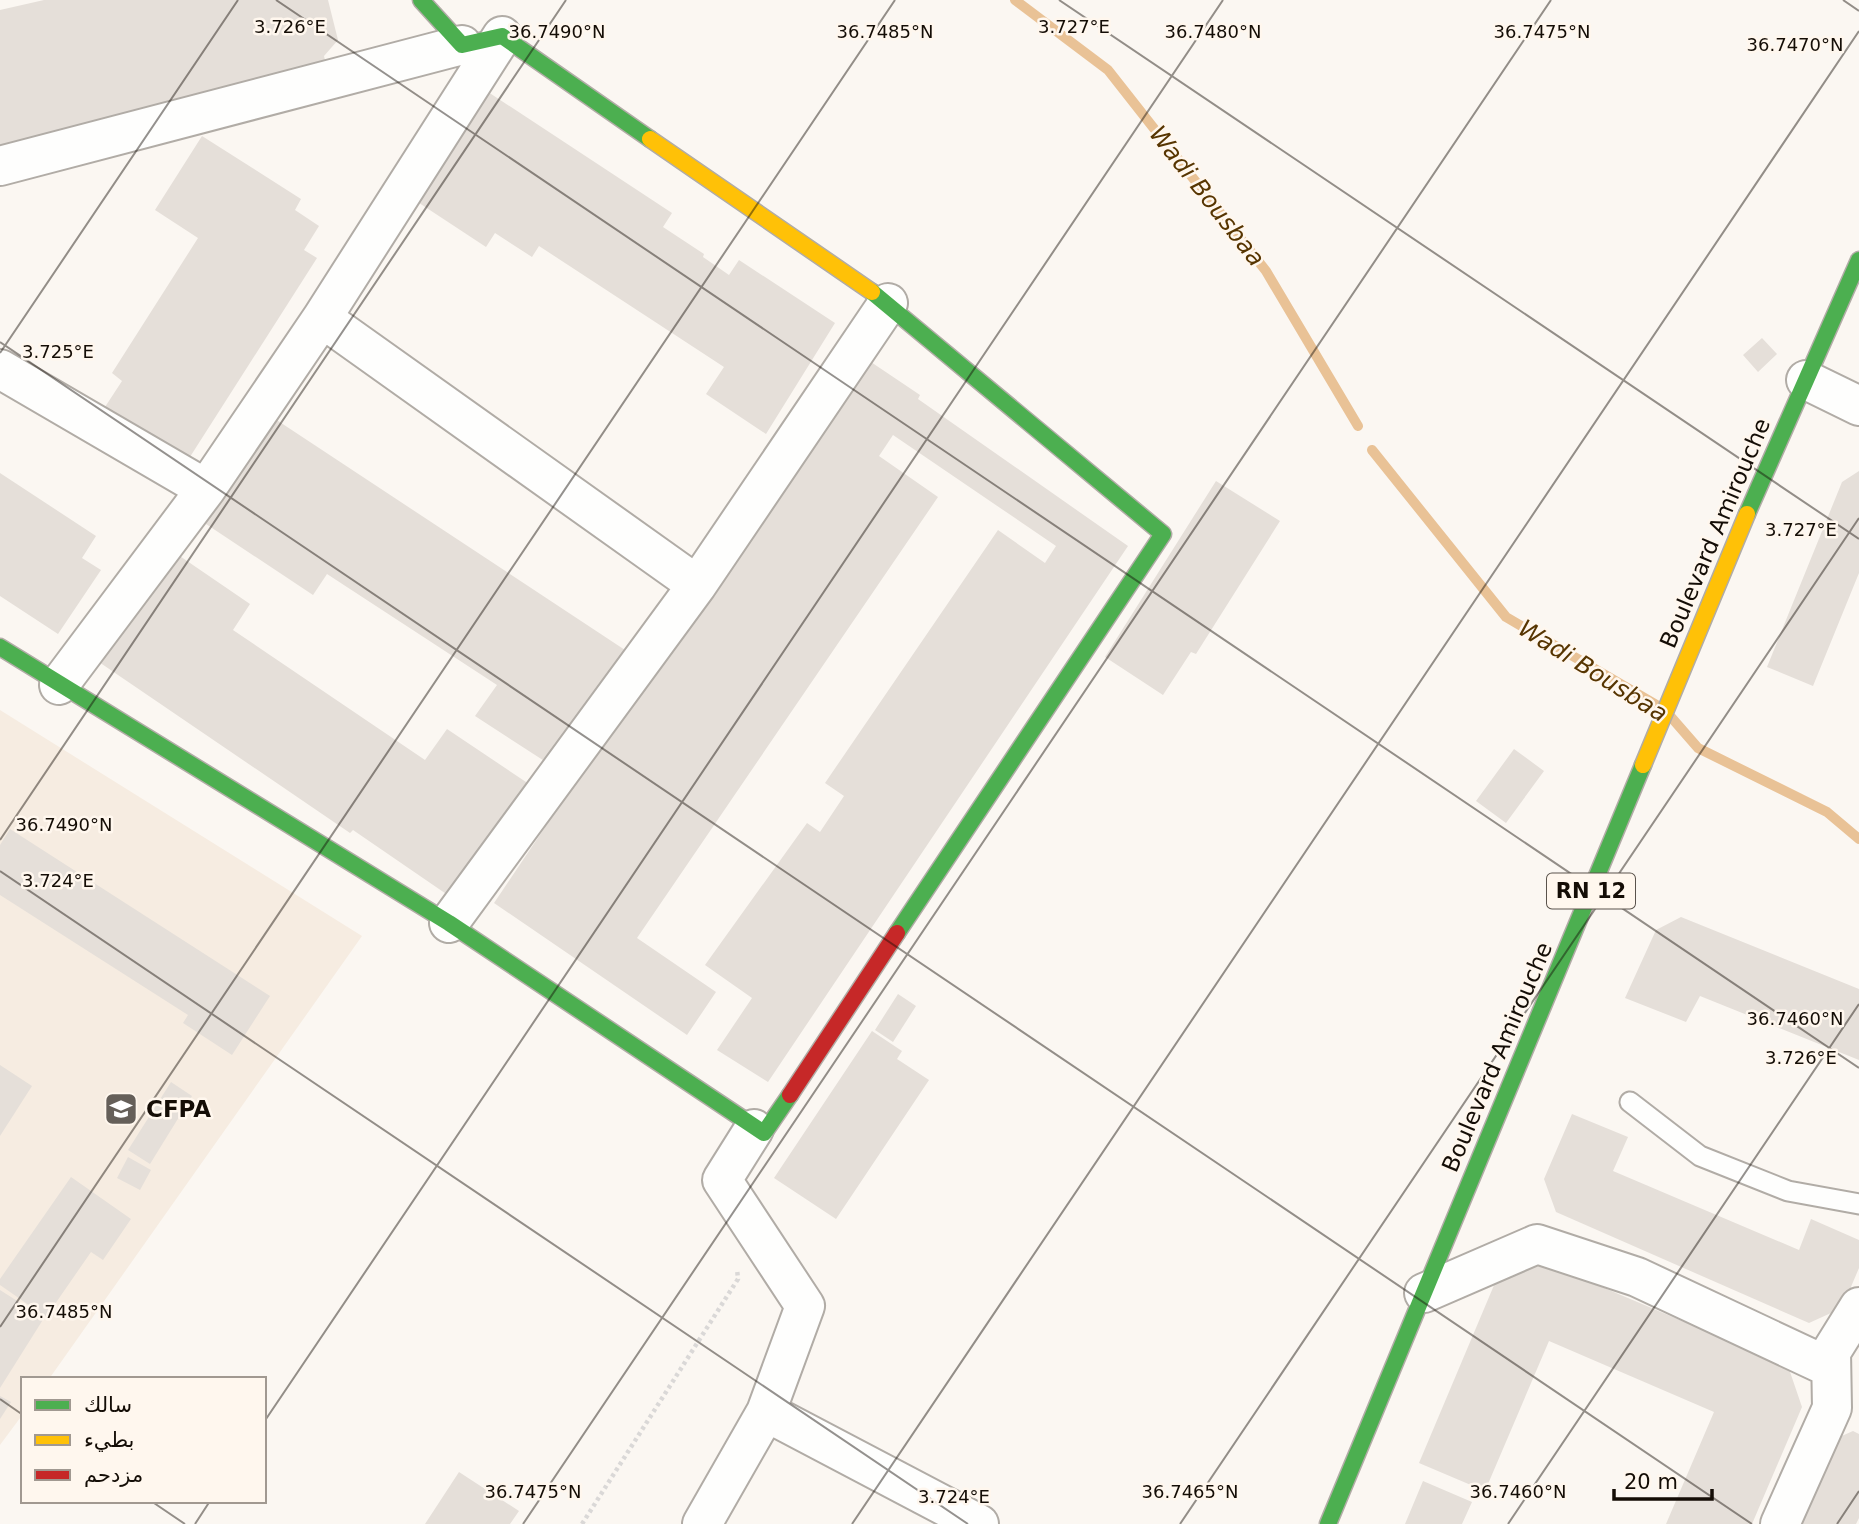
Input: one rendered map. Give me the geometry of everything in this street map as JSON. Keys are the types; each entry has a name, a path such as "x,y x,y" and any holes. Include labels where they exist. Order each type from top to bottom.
{"street":[{"path":"421,0 462,46"},
{"path":"60,685 206,489 322,318 502,36"},
{"path":"0,166 502,36 888,303 1163,534 764,1133 754,1129 449,923 0,647"},
{"name":"Boulevard Amirouche","path":"1328,1524 1805,380 1859,260"},
{"path":"449,923 696,585 888,303"},
{"path":"322,318 696,585"},
{"path":"0,369 206,489"},
{"path":"1805,380 1859,406"},
{"path":"702,1524 766,1412 805,1307 722,1180 754,1129"},
{"path":"1424,1293 1537,1244 1637,1277 1841,1393"},
{"path":"1780,1524 1841,1393 1831,1352 1859,1307"},
{"path":"766,1412 979,1524"}],"lane":[{"path":"1630,1101 1700,1156 1788,1191 1859,1204"}],"path":[{"path":"582,1524 738,1279 736,1266"}],"shaded area":[{"name":"CFPA","path":"0,710 362,936 50,1377 21,1377 21,1417 0,1445"}],"building":[{"path":"44,0 328,0 338,40 324,56 329,78 0,154 0,10"},
{"path":"479,86 672,213 663,227 704,254 703,257 729,275 739,260 835,323 766,434 706,394 724,367 539,246 532,257 495,233 486,247 407,195"},
{"path":"202,136 301,199 295,210 319,226 304,250 317,258 188,460 105,407 122,381 112,373 198,238 155,210"},
{"path":"1762,338 1777,354 1758,372 1743,355"},
{"path":"862,356 920,395 918,399 1128,546 768,1082 717,1050 752,998 705,965 807,823 820,832 844,796 825,783 998,530 1045,563 1056,546 893,435 879,456 938,497 637,938 716,992 687,1035 494,903"},
{"path":"263,411 625,650 549,764 475,716 497,685 327,574 313,595 194,516"},
{"path":"1859,471 1859,573 1813,686 1767,667 1842,482"},
{"path":"0,473 96,536 82,558 101,570 58,634 0,596"},
{"path":"1216,481 1280,521 1196,654 1191,652 1163,695 1105,657"},
{"path":"171,550 250,604 233,630 425,760 447,729 532,786 455,900 353,830 350,833 96,660"},
{"path":"1514,749 1544,771 1506,823 1476,801"},
{"path":"10,829 270,996 232,1055 183,1023 188,1015 0,895 0,845"},
{"path":"1681,917 1859,989 1859,1060 1700,996 1686,1022 1625,998 1656,930"},
{"path":"898,994 916,1006 893,1042 875,1030"},
{"path":"872,1031 902,1051 897,1059 929,1080 836,1219 774,1178"},
{"path":"0,1065 32,1086 0,1136"},
{"path":"171,1082 192,1096 150,1164 128,1150"},
{"path":"1572,1114 1628,1137 1613,1171 1799,1250 1811,1219 1859,1240 1859,1268 1842,1308 1809,1323 1556,1212 1544,1179"},
{"path":"128,1157 151,1170 140,1190 117,1178"},
{"path":"71,1177 131,1219 103,1260 91,1252 46,1317 0,1285 0,1279"},
{"path":"1536,1259 1788,1366 1802,1407 1752,1524 1666,1524 1714,1412 1549,1341 1485,1491 1419,1463 1500,1271"},
{"path":"0,1290 44,1318 0,1388"},
{"path":"0,1396 11,1402 0,1419"},
{"path":"1853,1431 1859,1434 1859,1518 1856,1524 1791,1524 1826,1443"},
{"path":"459,1472 519,1511 510,1524 425,1524"},
{"path":"1423,1481 1472,1502 1462,1524 1405,1524"}],"waterway":[{"name":"Wadi Bousbaa","path":"1015,0 1108,70 1266,271 1358,426"},
{"name":"Wadi Bousbaa","path":"1372,450 1506,617 1660,707"},
{"name":"Wadi Bousbaa","path":"1671,717 1698,748 1827,812 1859,839"}],"traffic: fast":[{"path":"421,0 462,45 502,36 650,139"},
{"path":"1747,514 1859,260"},
{"path":"872,292 1163,534 897,933"},
{"path":"0,647 449,923 764,1133 790,1095"},
{"path":"1328,1524 1643,765"}],"traffic: slow":[{"path":"650,139 872,292"},
{"path":"1643,765 1747,514"}],"traffic: jam":[{"path":"790,1095 897,933"}],"place":[{"name":"CFPA","path":"121,1109"}]}
